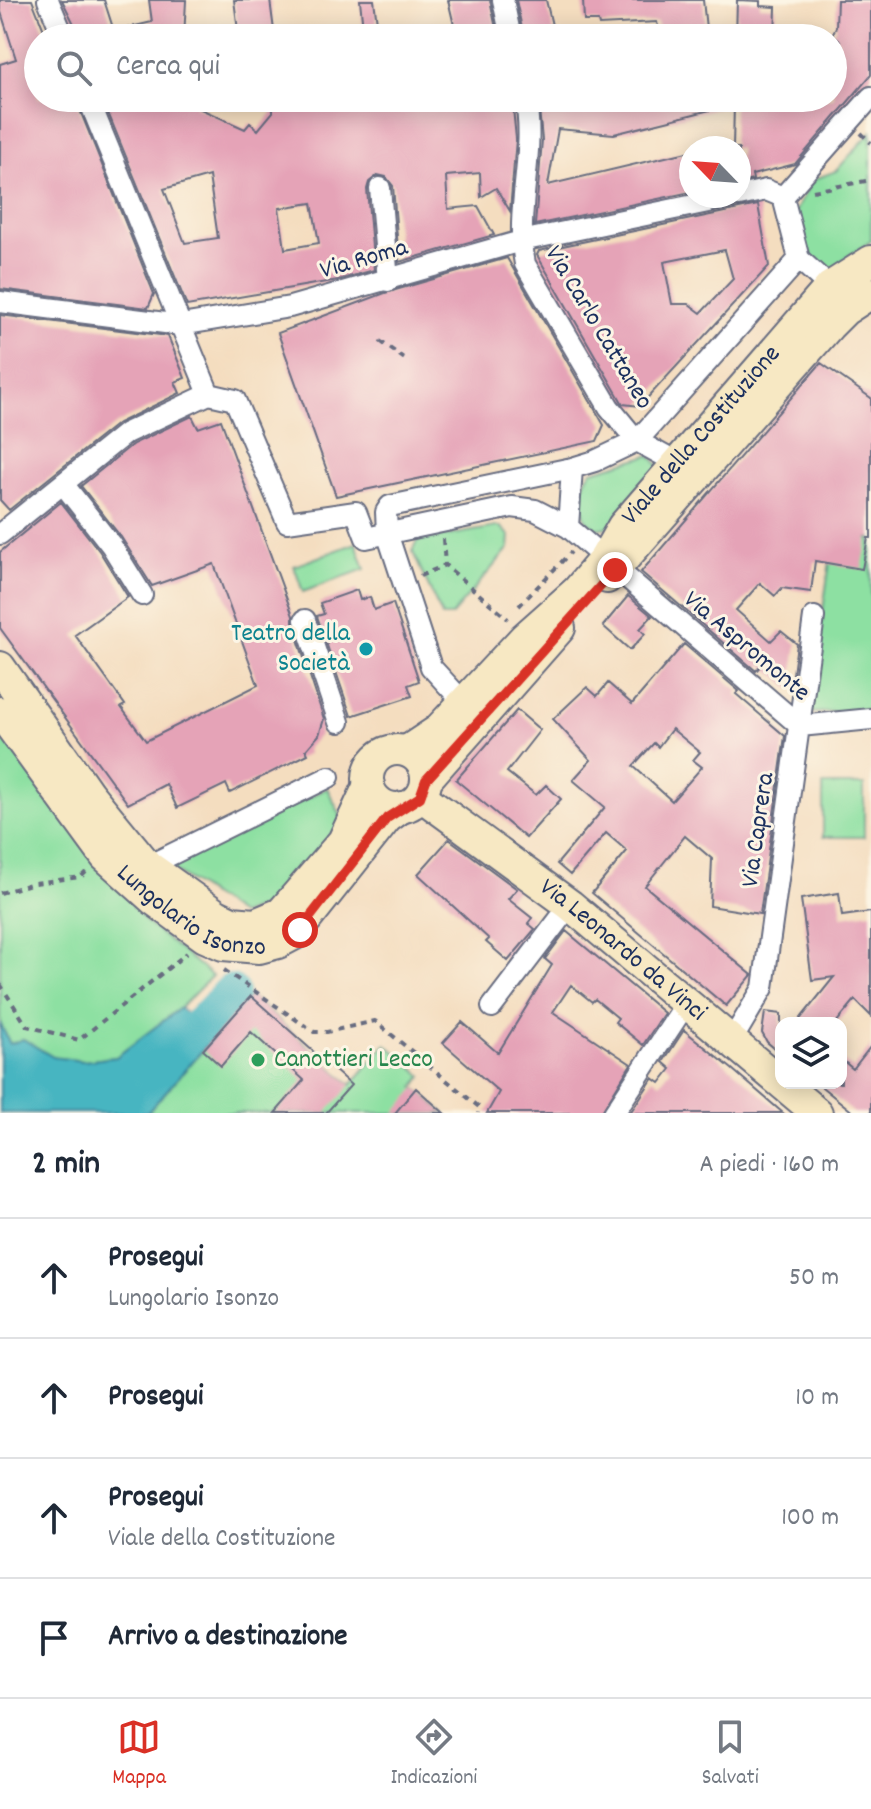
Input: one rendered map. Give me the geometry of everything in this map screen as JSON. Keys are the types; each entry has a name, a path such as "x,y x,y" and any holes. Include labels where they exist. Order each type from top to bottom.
{"main road":[{"path":"837,299 871,261"},
{"path":"837,299 871,293"},
{"name":"Viale della Costituzione","path":"416,795 592,549 623,526 677,463 837,299"},
{"name":"Viale della Costituzione","path":"407,751 437,731 524,638 577,591 592,549 691,480 837,299"},
{"name":"Lungolario Isonzo","path":"0,667 89,794 148,866 223,919 246,924 266,921 281,913 343,841 369,785"},
{"name":"Lungolario Isonzo","path":"0,712 105,856 154,900 208,939 233,948 266,947 300,930 387,818 416,795"},
{"path":"394,750 407,751 421,761 416,795 384,805 373,795 369,785 371,766 381,755 394,750"},
{"name":"Via Leonardo da Vinci","path":"416,795 570,905 685,1005 817,1113"}],"street":[{"path":"48,0 58,24"},
{"path":"503,0 508,24"},
{"path":"837,299 799,259 783,197 871,97"},
{"path":"94,112 209,394"},
{"name":"Via Carlo Cattaneo","path":"528,112 521,241 525,264 609,407 637,441 677,463"},
{"path":"380,188 388,281"},
{"name":"Via Roma","path":"751,193 766,190 783,197"},
{"name":"Via Roma","path":"0,302 181,325 290,307 521,241 680,208"},
{"path":"464,703 431,667 387,533 384,519 390,506 572,468 637,441 799,259"},
{"path":"8,528 126,433 209,394 235,400 287,522 356,512 366,538 387,533"},
{"path":"572,468 592,549"},
{"path":"64,485 111,545 142,595"},
{"name":"Via Aspromonte","path":"387,533 512,507 535,510 592,549 800,726 871,719"},
{"name":"Via Caprera","path":"731,1042 763,988 814,617"},
{"path":"305,620 339,722"},
{"path":"148,866 329,777"},
{"path":"492,1007 570,905"},
{"path":"614,1113 685,1005"}],"path":[{"path":"783,197 871,180"},
{"path":"380,341 406,360"},
{"path":"404,584 445,565 507,620 592,549"},
{"path":"0,893 34,883 81,877 105,856"},
{"path":"0,984 27,1026 79,1040 193,948"},
{"path":"219,967 314,1032 375,1021 479,1107 478,1113"}],"green space":[{"path":"871,132 871,241 844,259 826,279 808,253 795,212 812,180 836,171"},
{"path":"650,455 660,467 608,527 596,529 586,520 583,507 582,494 588,476 592,471"},
{"path":"501,527 510,536 509,548 451,616 442,616 413,552 417,541"},
{"path":"871,538 871,709 814,713 809,707 832,547"},
{"path":"356,543 365,569 303,592 294,566"},
{"path":"0,727 147,923 212,976 180,1008 116,1057 83,1061 53,1057 23,1039 10,1045 0,1023"},
{"path":"823,785 864,785 864,837 823,837"},
{"path":"327,788 344,822 274,903 240,915 169,867"},
{"name":"Canottieri Lecco","path":"251,996 351,1085 386,1044 423,1076 414,1087 444,1113 147,1113"}],"water":[{"path":"180,1008 214,1037 147,1113 0,1113 0,1023 10,1044 23,1039 53,1057 83,1061 116,1057"}],"building":[{"path":"0,0 32,0 41,24 24,24 24,112 81,112 154,294 148,308 0,289 0,64 16,59"},
{"path":"62,0 104,0 112,24 74,24"},
{"path":"149,0 186,0 185,24 144,24 152,22"},
{"path":"234,0 270,0 273,24 237,24"},
{"path":"360,0 374,0 377,24 363,24"},
{"path":"448,0 490,0 495,24 454,24"},
{"path":"516,0 546,0 552,24 521,24"},
{"path":"583,0 703,0 706,24 599,24 598,21 584,21"},
{"path":"737,0 760,1 760,6 776,7 775,24 736,24"},
{"path":"837,0 871,0 871,75 847,103 847,24 836,24"},
{"path":"108,112 207,112 245,129 250,123 258,130 273,112 513,112 516,139 510,211 496,188 481,197 480,173 446,176 448,209 478,206 494,235 399,262 393,186 386,177 378,175 369,182 367,189 374,270 338,280 187,306","holes":["209,176 218,238 185,243 164,189","312,203 319,243 285,249 279,208"]},
{"path":"539,112 702,112 614,134 558,129 548,185 679,154 679,195 535,225 542,140"},
{"path":"734,112 839,112 795,164 752,175 751,180 751,136 733,136"},
{"path":"758,205 769,266 640,406 623,404 537,255 539,251","holes":["725,250 733,279 701,313 689,304 672,304 664,262"]},
{"path":"507,258 604,425 597,441 336,496 278,333 385,293"},
{"path":"0,315 168,336 185,378 175,382 180,393 118,423 9,510 0,500"},
{"path":"821,363 871,398 871,538 868,538 862,569 815,561 811,592 782,588 775,596 760,583 736,610 771,641 781,631 797,644 791,689 762,664 756,671 641,572"},
{"path":"192,416 198,428 221,420 293,616 324,719 319,735 306,750 308,754 230,793 226,784 177,808 166,784 128,804 0,628 0,552 61,502 100,552 128,597 75,635 125,705 121,707 146,741 258,685 214,564 152,586 121,537 81,486 133,444"},
{"name":"Teatro della Società","path":"357,590 360,600 370,597 374,610 393,603 419,681 408,685 412,696 351,716 317,616 324,614 320,603"},
{"path":"628,596 652,616 640,629 645,634 630,650 603,626"},
{"path":"684,644 785,736 760,914 710,906 712,859 685,836 645,886 752,975 726,1006 592,893 627,851 606,833 570,875 557,864 605,807 573,780 591,760 553,719 587,687 597,696 608,683 632,704","holes":["672,729 700,752 693,760 702,767 672,801 633,766 654,743 658,747"]},
{"path":"517,710 540,730 507,772 536,795 546,785 561,799 526,838 456,780"},
{"path":"449,839 517,889 508,899 532,918 528,923 535,929 508,961 486,942 489,939 418,874"},
{"path":"839,893 842,916 871,912 871,1016 855,1000 841,1017 802,1017 834,977 812,980 801,899"},
{"path":"566,931 664,1013 643,1045 615,1022 618,1018 571,985 553,1012 631,1064 601,1113 487,1113 499,1092 443,1043 462,1022 498,1053 552,965 545,959"},
{"path":"251,996 351,1085 326,1113 275,1113 304,1080 251,1032 221,1066 203,1050"},
{"path":"765,1012 781,1014 781,1017 775,1017 775,1049 762,1033"},
{"path":"684,1030 783,1113 630,1113 653,1078 660,1083 671,1069 663,1062"},
{"path":"871,1046 871,1113 854,1113 824,1089 847,1089 847,1064 853,1069"},
{"path":"416,1088 444,1113 395,1113"}],"waterway":[{"path":"157,1049 200,1025 231,992"}],"place":[{"name":"Teatro della Società","path":"366,649"},
{"name":"Canottieri Lecco","path":"258,1060"}],"route":[{"path":"300,930 387,818 420,797 426,780 615,570"}]}
